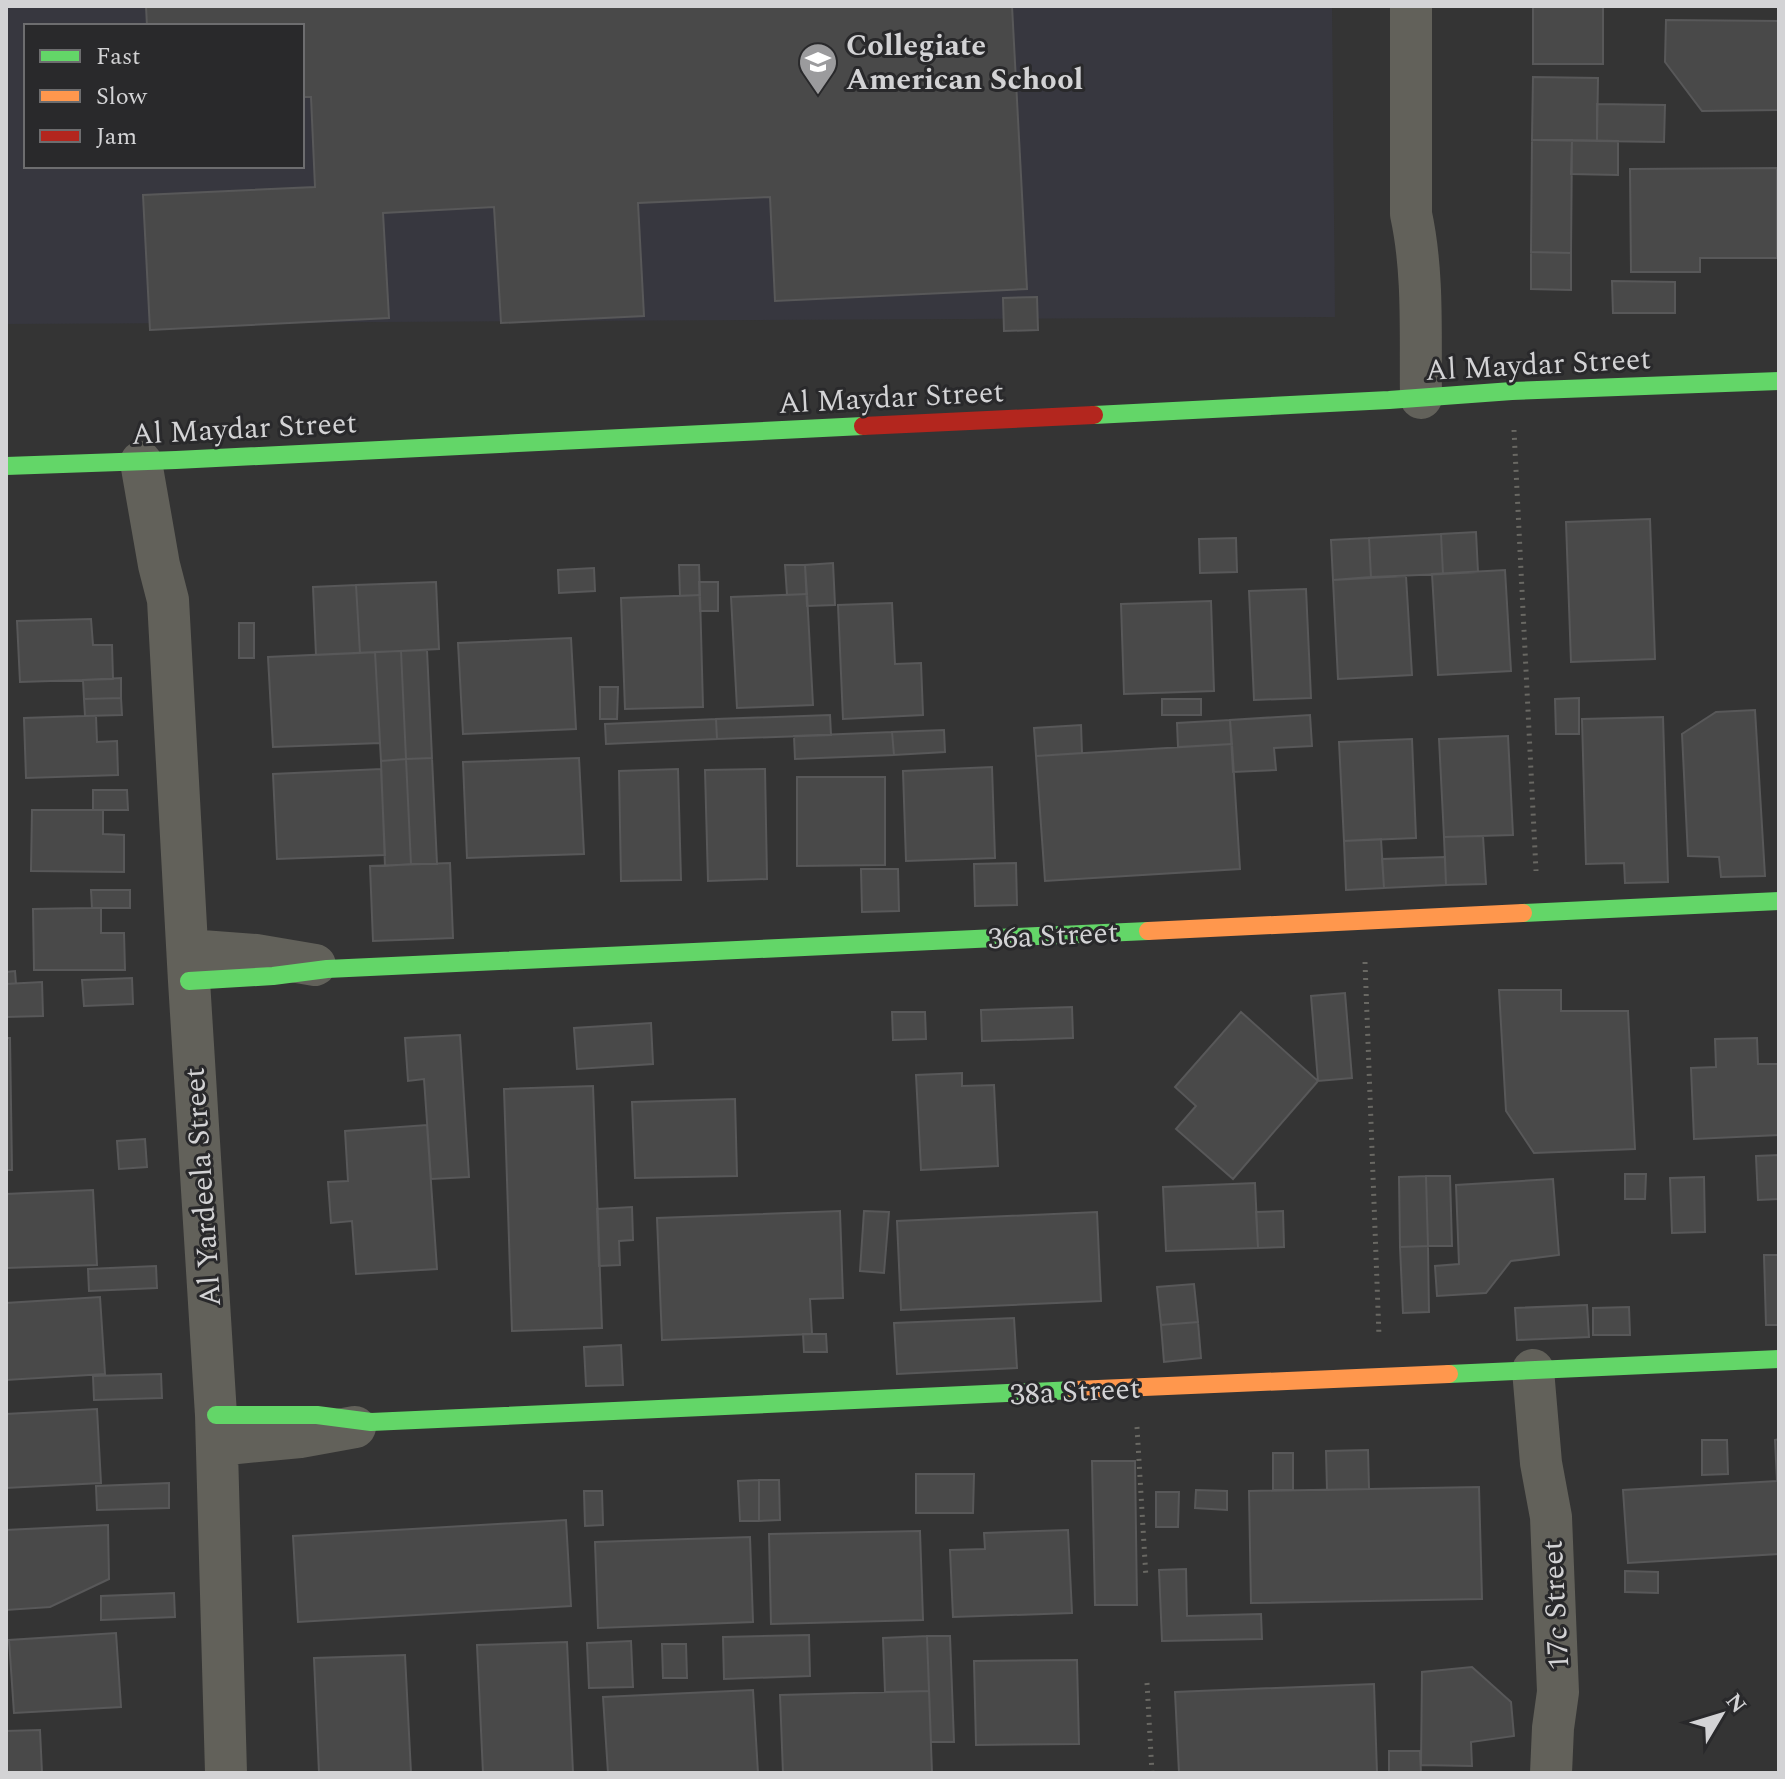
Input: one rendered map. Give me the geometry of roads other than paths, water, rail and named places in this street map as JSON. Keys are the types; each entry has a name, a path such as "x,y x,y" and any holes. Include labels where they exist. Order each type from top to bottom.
{"street":[{"path":"1405,399 1419,272 1411,214 1411,6"},
{"name":"Al Maydar Street","path":"6,466 1405,399 1512,391 1779,381"},
{"name":"Al Yardeela Street","path":"158,461 175,546 168,600 217,1430 226,1773"},
{"name":"36a Street","path":"189,966 274,957 327,969 1779,901"},
{"name":"38a Street","path":"217,1430 317,1435 371,1422 1779,1359"},
{"name":"17c Street","path":"1549,1369 1561,1463 1551,1517 1558,1692 1551,1773"},
{"name":"17c Street","path":"1558,1692 1568,1727 1575,1773"}],"place":[{"name":"Collegiate American School","path":"818,96"}]}
